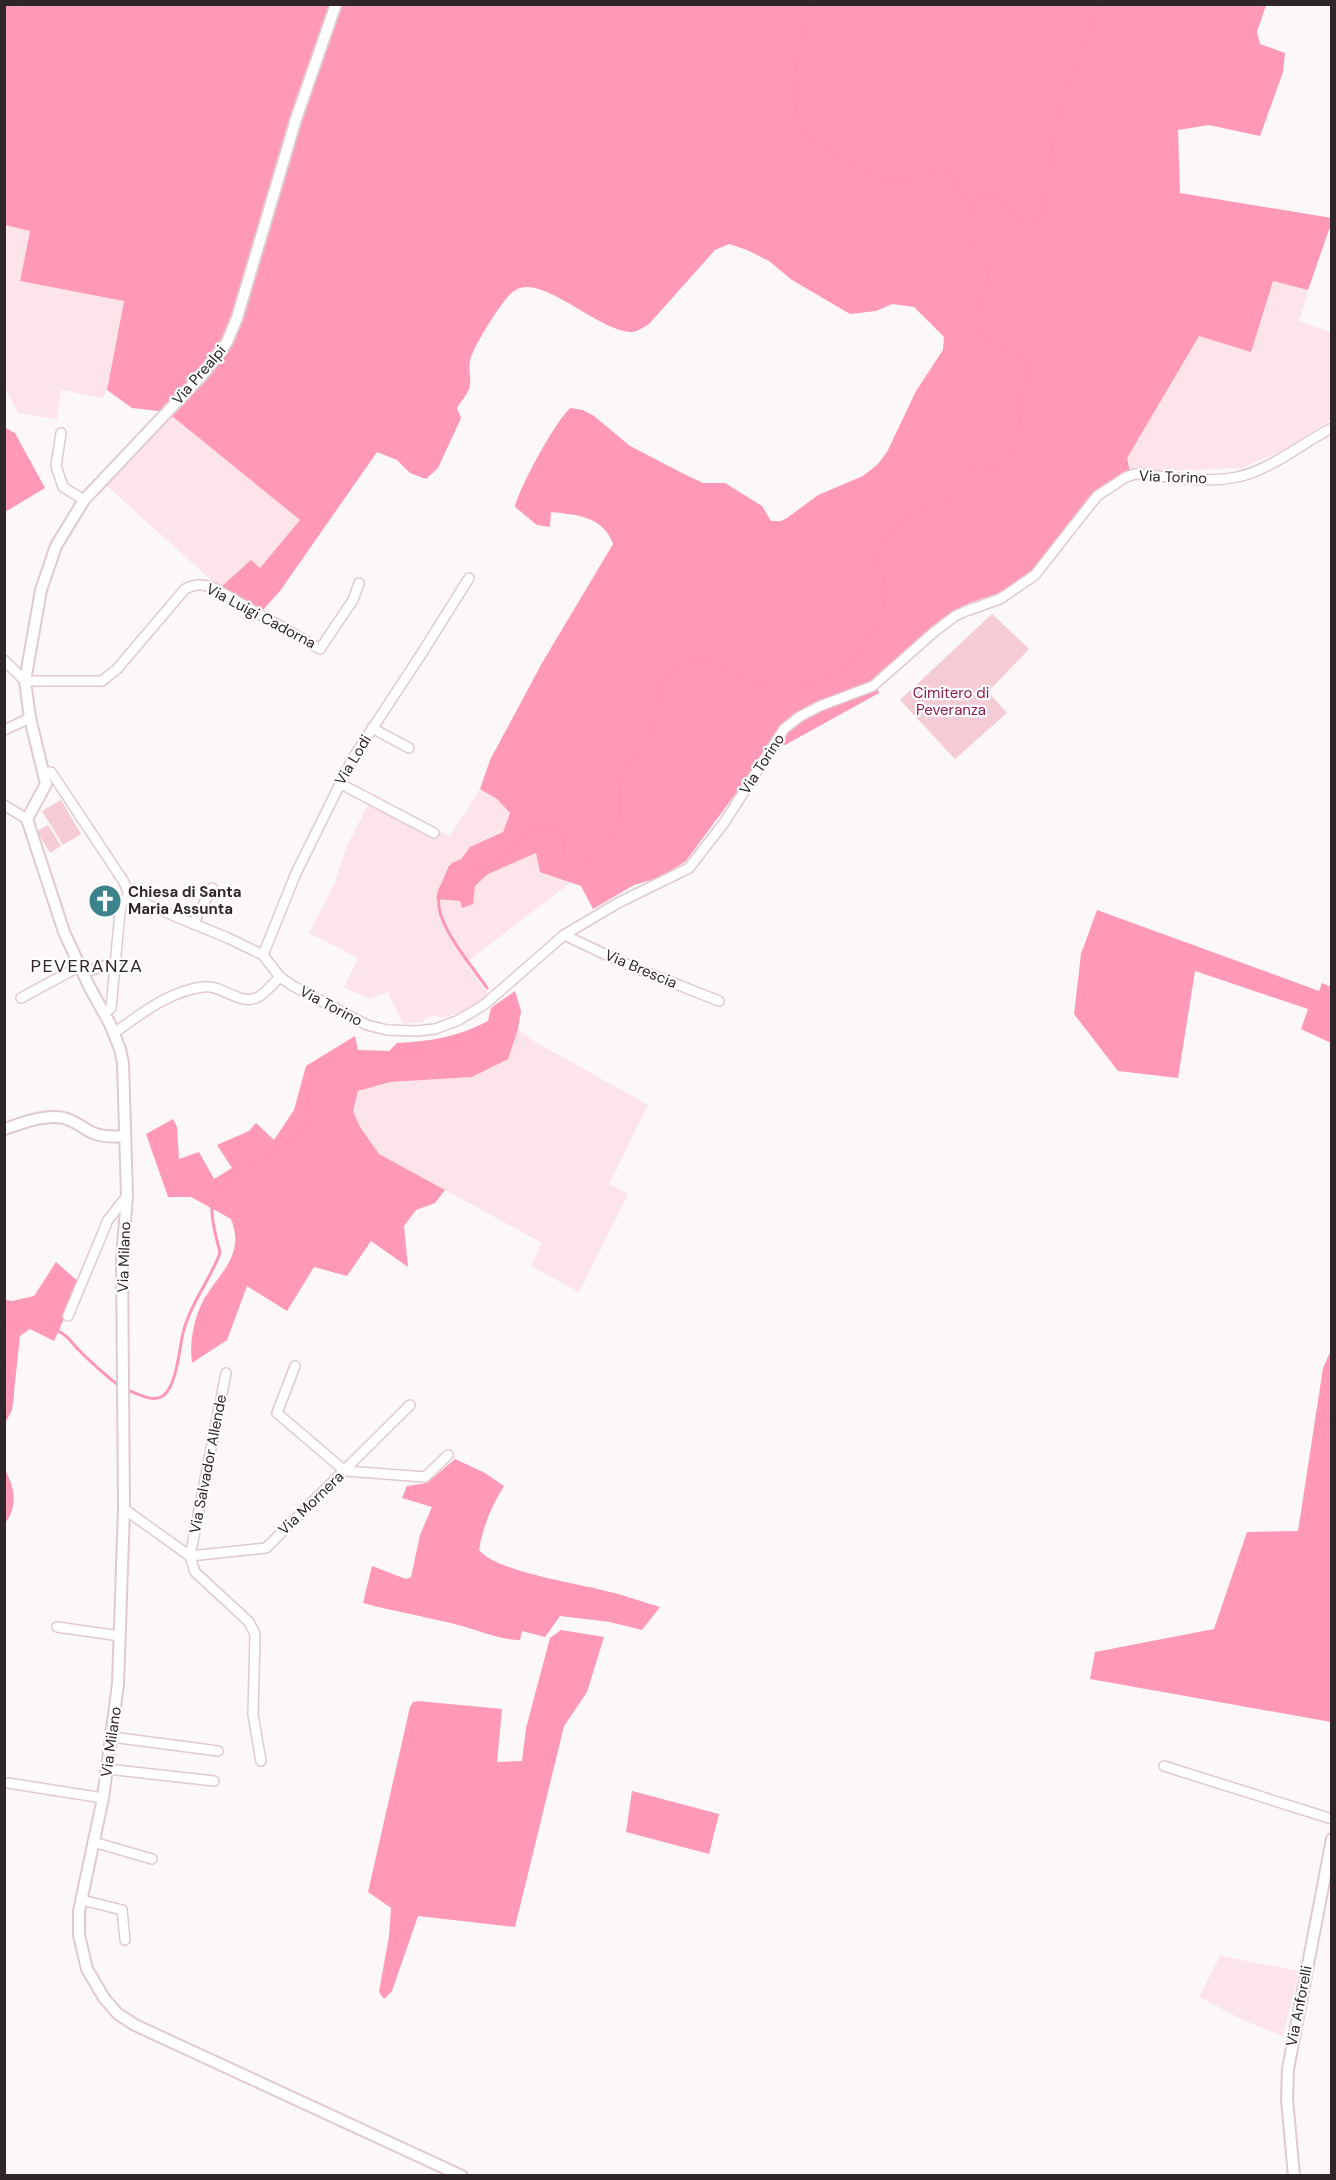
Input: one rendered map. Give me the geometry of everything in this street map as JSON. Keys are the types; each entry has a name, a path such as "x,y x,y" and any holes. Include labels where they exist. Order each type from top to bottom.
{"street":[{"name":"Via Prealpi","path":"44,772 30,718 25,681 45,577 56,546 84,500 204,373 227,342 244,297 296,119 336,4"},
{"name":"Via Torino","path":"280,977 367,1025 394,1031 435,1029 459,1020 485,1004 564,935 618,903 689,868 724,823 784,729 799,717 820,706 873,686 955,616 1000,599 1035,575 1081,514 1097,496 1110,486 1135,474 1223,479 1249,474 1332,428"},
{"path":"61,433 56,466 63,487 84,500"},
{"name":"Via Lodi","path":"263,955 296,873 352,758 469,578"},
{"name":"Via Luigi Cadorna","path":"25,681 102,681 117,669 185,590 194,585 203,584 212,587 320,648 353,600 359,583"},
{"path":"4,660 25,681"},
{"path":"4,730 30,718"},
{"path":"372,728 408,748"},
{"path":"4,805 27,819 46,784 44,772 51,772 124,882 129,895 263,955 280,977 256,998 237,997 216,987 205,986 173,995 114,1033"},
{"path":"339,783 434,833"},
{"name":"Via Milano","path":"27,819 64,932 114,1033 120,1049 124,1077 127,1196 122,1259 124,1509 118,1684 103,1798 82,1900 79,1935 83,1956 94,1982 118,2014 154,2035 462,2175"},
{"path":"193,924 212,888"},
{"path":"104,1013 111,1008 120,912 122,902 129,895"},
{"name":"Via Brescia","path":"564,935 628,965 718,1001"},
{"path":"21,998 82,969 116,962"},
{"path":"4,1129 55,1117 73,1121 95,1134 112,1137 125,1136"},
{"path":"68,1316 108,1220 127,1196"},
{"path":"295,1366 277,1413 345,1471 425,1477 448,1455"},
{"name":"Via Salvador Allende","path":"190,1556 226,1373"},
{"name":"Via Mornera","path":"190,1556 266,1548 410,1405"},
{"path":"124,1509 190,1556 195,1572 249,1622 255,1634 253,1715 261,1761"},
{"path":"57,1627 120,1636"},
{"path":"112,1737 218,1751"},
{"path":"1164,1766 1332,1819"},
{"path":"107,1769 214,1781"},
{"path":"8,1783 103,1798"},
{"name":"Via Anforelli","path":"1294,2175 1287,2099 1288,2069 1332,1839"},
{"path":"93,1842 152,1859"},
{"path":"82,1900 122,1910 126,1940"}],"shaded area":[{"path":"5,4 1266,5 1257,32 1260,44 1285,53 1283,72 1260,136 1209,125 1178,130 1180,193 1332,218 1308,290 1273,281 1251,352 1199,336 1127,458 1130,472 1084,507 1031,573 1017,585 965,605 935,624 873,680 879,693 785,745 775,740 686,861 661,877 634,885 593,909 581,886 540,872 536,853 488,874 475,886 473,904 462,908 460,901 436,899 438,890 452,863 461,859 470,847 503,832 510,813 497,799 480,789 490,760 542,663 613,544 609,535 596,522 570,514 551,512 550,527 537,525 515,507 530,471 563,416 570,408 583,410 594,416 630,446 703,483 725,483 762,506 771,521 781,521 818,495 863,476 878,464 887,452 916,391 943,350 944,337 914,307 892,304 876,311 850,314 792,280 769,261 729,244 715,250 649,324 633,332 604,324 539,289 526,287 514,291 496,313 472,355 469,364 470,387 457,408 461,418 438,468 426,479 410,473 397,460 377,452 280,591 260,613 220,588 251,560 260,568 300,520 167,412 132,408 107,390 124,301 20,281 30,231 5,225"},
{"path":"5,225 30,231 20,281 124,300 107,390 103,398 61,390 57,419 18,413 5,387"},
{"path":"1273,281 1308,290 1299,321 1331,333 1331,420 1283,450 1241,468 1130,472 1126,458 1199,336"},
{"path":"171,415 300,520 260,569 220,588 106,485"},
{"path":"4,427 15,433 45,488 5,512"},
{"path":"480,789 497,799 510,813 503,831 466,851 438,890 436,899 460,901 488,874 536,853 540,872 571,882 466,963 489,996 467,1011 442,1018 435,1015 426,1018 423,1022 403,1024 388,992 370,999 344,987 358,958 309,933 334,885 346,848 372,797 450,836"},
{"path":"1097,910 1319,991 1322,983 1331,987 1331,1043 1301,1029 1308,1009 1195,971 1178,1078 1118,1071 1074,1014 1081,954"},
{"path":"515,991 521,1011 518,1029 508,1059 472,1077 390,1082 358,1091 353,1111 360,1127 379,1154 445,1190 435,1203 416,1210 404,1226 408,1267 371,1241 347,1276 314,1267 287,1311 247,1286 227,1340 192,1363 192,1339 197,1314 204,1299 229,1262 235,1243 235,1232 231,1219 191,1197 168,1197 146,1134 173,1119 177,1127 179,1159 199,1152 214,1179 232,1168 217,1145 249,1131 256,1123 274,1140 294,1110 306,1066 355,1036 358,1050 389,1051 397,1043 433,1039 466,1031 488,1021 491,1008"},
{"path":"518,1029 532,1040 648,1105 609,1184 628,1194 579,1292 531,1266 542,1243 379,1154 359,1125 353,1111 358,1090 390,1082 472,1077 507,1059"},
{"path":"56,1262 80,1283 54,1341 30,1329 20,1336 12,1410 5,1423 5,1300 12,1301 34,1296"},
{"path":"1331,1350 1331,1722 1090,1679 1095,1652 1214,1629 1247,1532 1298,1531 1323,1368"},
{"path":"455,1459 485,1473 504,1486 488,1517 479,1550 488,1558 519,1571 613,1593 660,1607 642,1630 610,1622 560,1616 545,1637 522,1631 520,1640 513,1640 363,1603 372,1566 406,1579 411,1577 420,1535 432,1507 402,1498 407,1486 427,1483"},
{"path":"4,1468 14,1495 12,1510 5,1523"},
{"path":"561,1630 604,1637 587,1692 564,1726 515,1927 418,1916 392,1991 384,1999 379,1992 389,1936 391,1908 368,1892 410,1707 413,1702 418,1701 502,1709 497,1762 522,1761 526,1728 550,1638"},
{"path":"632,1791 719,1814 709,1854 626,1832"},
{"path":"1220,1956 1299,1971 1283,2036 1245,2021 1199,1997"}],"green space":[{"name":"Cimitero di Peveranza","path":"992,614 1029,649 988,692 1007,713 955,759 900,700"},
{"path":"61,800 81,834 63,845 42,811"},
{"path":"48,825 61,846 50,853 37,831"}],"waterway":[{"path":"812,4 800,44 794,87 798,116 808,135 853,165 890,181 910,180 943,167 953,174 958,190 976,202"},
{"path":"487,988 442,920 439,898 450,867 454,864 478,867 492,865 504,857 526,833 540,826 560,828 565,834 564,853 569,865 580,865 594,858 606,845 618,825 623,775 652,730 660,689 668,674 683,664 705,659 774,688 801,686 832,675 852,660 860,650 883,608 886,593 884,578 874,557 885,536 910,516 956,495 966,486 976,463 995,469 1004,466 1016,443 1020,421 1018,403 1031,367 1026,359 988,339 979,330 977,311 988,281 988,271 967,237 966,226 970,212 982,194 989,194 1000,199 1023,221 1034,220 1044,212 1055,128 1067,88 1100,4"},
{"path":"125,1389 145,1397 155,1398 164,1395 168,1390 175,1375 186,1322 220,1253 212,1213 216,1195 235,1175 290,1140 309,1123 311,1113 306,1086 313,1073 323,1064 349,1056 405,1053 474,1039 492,1026 496,1017 496,1006"},
{"path":"4,1326 19,1322 35,1322 50,1326 68,1338 119,1386"},
{"path":"4,1356 13,1388 11,1405 4,1420"},
{"path":"4,1491 6,1494 4,1504"}],"place":[{"name":"Chiesa di Santa Maria Assunta","path":"105,901"}],"district":[{"name":"PEVERANZA","path":"87,966"}]}
